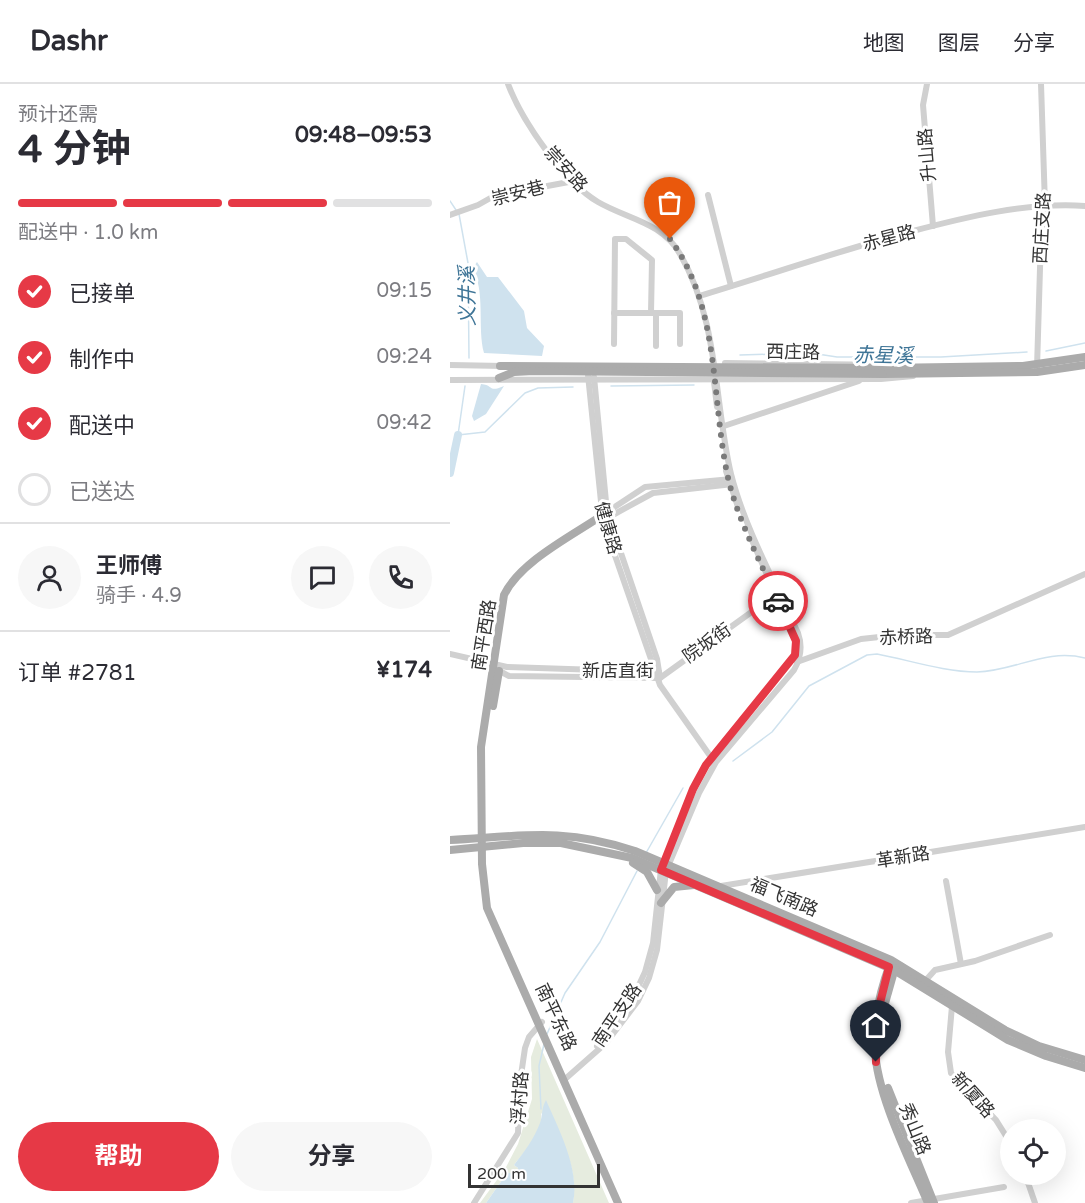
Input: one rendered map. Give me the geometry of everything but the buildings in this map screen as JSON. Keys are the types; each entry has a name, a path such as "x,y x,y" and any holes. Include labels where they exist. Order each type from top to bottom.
{"main road":[{"name":"西庄路","path":"1037,368 1085,357"},
{"name":"西庄路","path":"500,366 883,371 1085,365"},
{"path":"499,378 514,372 534,371 883,371"},
{"name":"南平西路","path":"484,838 481,747 497,668 502,605 508,588 550,550 605,516"},
{"name":"福飞南路","path":"450,840 537,833 564,834 604,841 649,864 665,866 721,886 926,980 1021,1038 1085,1060"},
{"name":"南平东路","path":"484,838 483,887 487,908 623,1203"},
{"name":"福飞南路","path":"450,850 561,843 632,857"},
{"path":"649,864 657,890"},
{"name":"福飞南路","path":"665,866 701,886 893,965 952,1006 1017,1044 1085,1068"},
{"path":"661,903 674,887 701,886"},
{"name":"秀山路","path":"893,965 877,1015 874,1042 877,1068 930,1201"},
{"name":"南平东路","path":"565,1077 618,1203"}],"street":[{"name":"崇安路","path":"508,84 534,134 574,181 595,200 664,233 681,256 699,296 711,351 731,482 775,595 796,641 796,652 790,665"},
{"name":"升山路","path":"927,84 923,105 933,226"},
{"name":"西庄支路","path":"1037,368 1041,235 1045,205 1041,84"},
{"name":"崇安巷","path":"450,215 494,196 574,181"},
{"path":"708,195 731,286"},
{"name":"赤星路","path":"699,296 933,226 1045,205 1085,206"},
{"path":"614,344 615,239 626,239 652,260 656,346"},
{"path":"614,313 680,313 680,344"},
{"path":"450,365 472,367 886,363 925,370"},
{"name":"健康路","path":"590,365 605,516 659,677 714,760"},
{"path":"450,380 462,378 904,378 925,370"},
{"name":"崇安路","path":"715,378 731,482 800,636 801,649 798,662"},
{"path":"724,426 865,378"},
{"name":"南平西路","path":"605,516 645,487 731,482"},
{"name":"赤桥路","path":"790,665 861,639 898,635 946,636 1085,574"},
{"name":"院坂街","path":"669,670 775,595"},
{"name":"新店直街","path":"450,654 497,668 509,676 659,677 669,670"},
{"path":"665,866 693,789 704,770 798,662"},
{"path":"665,866 714,760 790,665"},
{"name":"革新路","path":"721,886 1085,827"},
{"name":"南平支路","path":"565,1077 604,1038 640,984 653,943 657,890 665,866"},
{"name":"南平支路","path":"565,1077 611,1038 641,994 657,950 665,866"},
{"path":"946,881 961,964"},
{"path":"926,980 935,970 1012,950 1050,935"},
{"name":"新厦路","path":"952,1006 948,1052 951,1073 1000,1126"},
{"name":"浮村路","path":"474,1203 518,1133 520,1082 525,1048 529,1037 542,1026"},
{"path":"1029,1185 1035,1203"},
{"path":"910,1203 1004,1187"}],"shaded area":[{"path":"537,1039 609,1203 573,1203 573,1178 568,1154 556,1132 541,1113 537,1134 514,1165 518,1168 518,1173 507,1173 486,1203 480,1203 505,1169 518,1144 532,1099 531,1057"}],"water":[{"path":"477,262 487,277 498,277 524,311 527,328 544,346 542,356 484,353 479,287 472,269"},
{"path":"481,384 493,389 504,386 486,414 474,421 472,416"},
{"path":"546,1100 571,1163 574,1177 573,1203 486,1203 507,1173 518,1173 518,1168 514,1165 535,1134"}],"waterway":[{"name":"义井溪","path":"450,201 456,210"},
{"name":"义井溪","path":"459,214 468,263 469,358"},
{"name":"赤星溪","path":"1046,351 1085,343"},
{"name":"赤星溪","path":"740,355 811,353 837,357 941,357 1027,352"},
{"name":"赤星溪","path":"611,386 694,385"},
{"name":"赤星溪","path":"465,386 458,435 485,432 525,393 538,388 573,387"},
{"path":"450,473 458,435"},
{"path":"733,761 772,732 809,686 867,655 877,654 939,668 977,672 1057,656 1085,658"},
{"path":"646,853 683,788"},
{"path":"547,1034 565,993 600,942 637,871"},
{"path":"541,1109 539,1066 544,1044"}],"way so far":[{"path":"670,239 683,259 700,300 711,351 720,429 730,484 741,516 778,601"}],"route":[{"path":"778,601 796,641 795,655 790,665 706,765 693,789 661,870 889,967 877,1015 874,1042 876,1062"}]}
